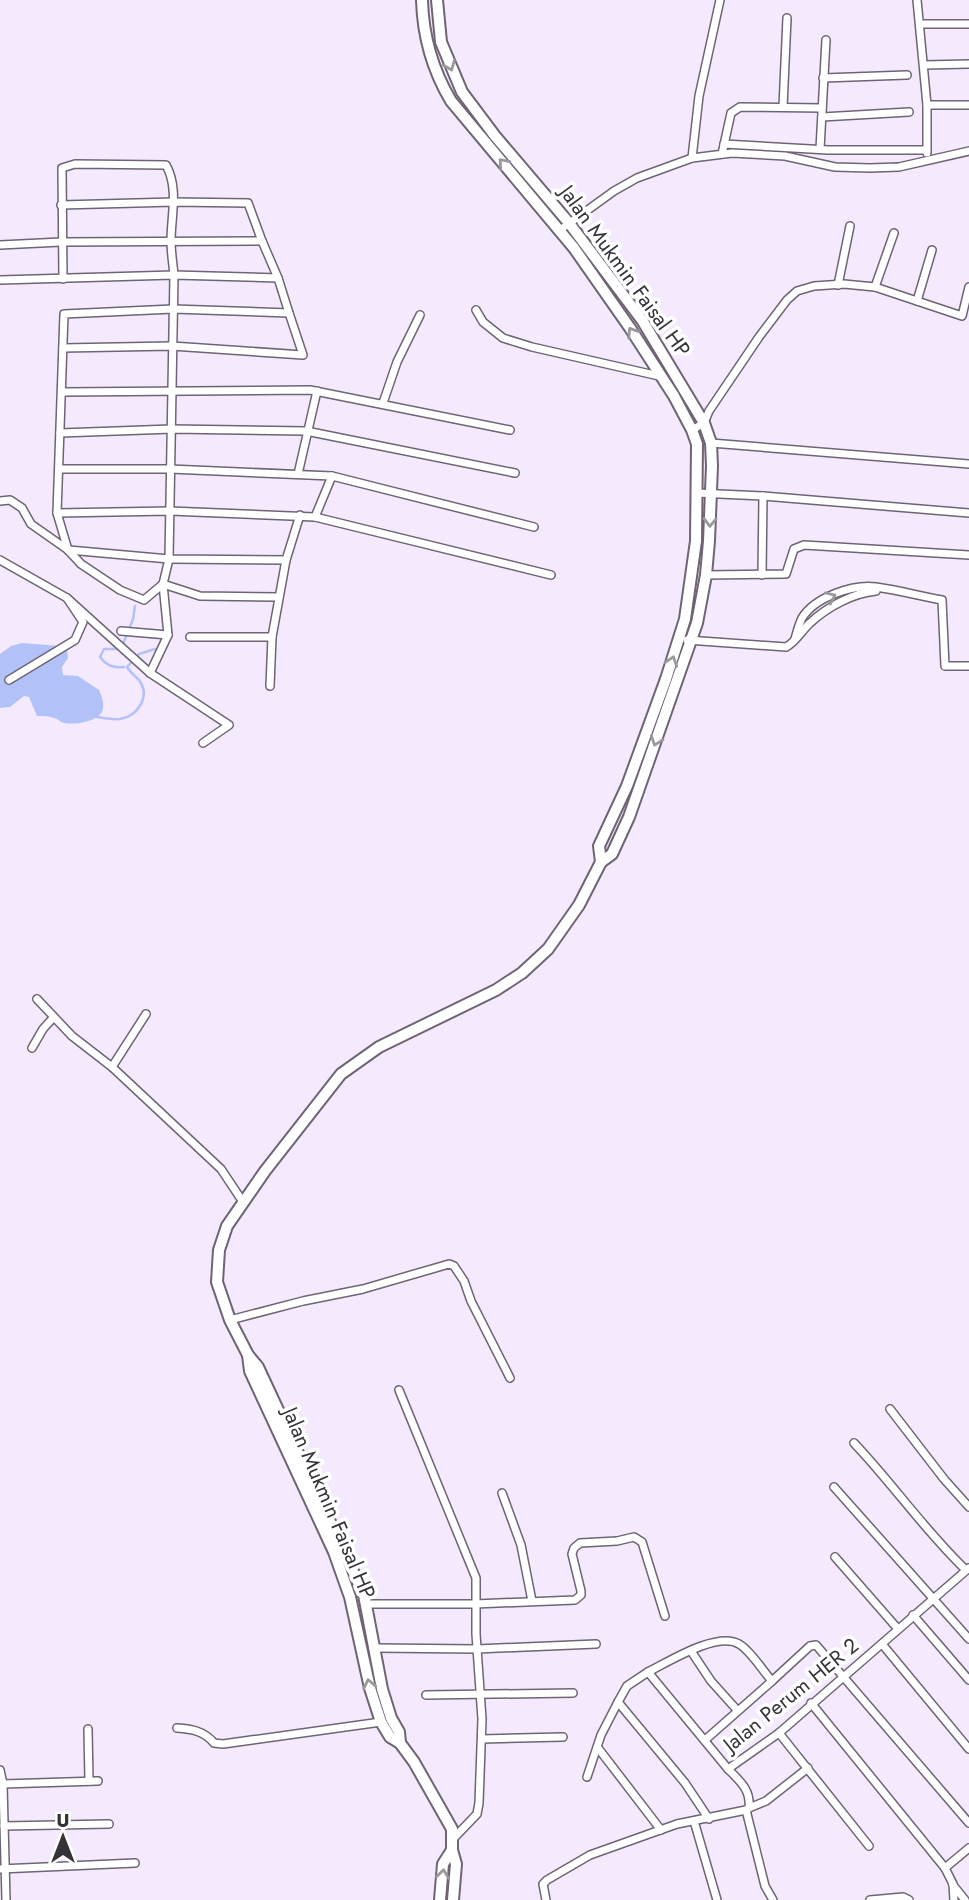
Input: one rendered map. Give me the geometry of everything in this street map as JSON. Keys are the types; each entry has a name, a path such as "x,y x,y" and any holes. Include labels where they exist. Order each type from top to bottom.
{"street":[{"name":"Jalan Mukmin Faisal HP","path":"422,0 426,45 451,101 486,144 564,226 692,430 698,456 693,573 685,619 627,786 599,846 601,862"},
{"name":"Jalan Mukmin Faisal HP","path":"400,1743 399,1732 391,1718 382,1689 366,1604 357,1579 258,1367 248,1355 230,1320 217,1282 222,1235 243,1202 341,1074 379,1048 496,990 522,973 548,949 579,905 601,862 612,854 637,797 692,640 706,575 710,494 711,443 704,423 642,320 564,226 462,92 441,42 437,0"},
{"path":"692,158 699,96 720,0"},
{"path":"917,0 927,105 927,162"},
{"path":"783,107 787,18"},
{"path":"920,24 969,24"},
{"path":"820,149 826,40"},
{"path":"924,65 969,64"},
{"path":"823,78 907,75"},
{"path":"927,105 969,105"},
{"path":"722,154 731,113 740,107 822,108"},
{"path":"822,117 909,112"},
{"path":"724,144 820,149 926,150"},
{"path":"564,226 637,178 692,158 722,154 785,156 835,167 899,167 969,151"},
{"path":"63,279 62,168 75,164 166,165 171,173 174,202 171,241 174,275 169,559 163,584 168,635 150,673"},
{"path":"61,205 248,203 278,278 303,355 172,346 63,348"},
{"path":"838,285 850,226"},
{"path":"875,287 894,233"},
{"path":"0,245 262,241"},
{"path":"917,301 932,250"},
{"path":"0,280 174,275 278,278"},
{"path":"692,430 704,423 723,389 786,300 797,291 814,286 875,287 962,316 969,287"},
{"path":"68,550 57,513 64,314 173,309 289,313"},
{"path":"477,310 483,322 503,338 659,376"},
{"path":"383,403 397,362 420,315"},
{"path":"62,392 317,391 510,430"},
{"path":"298,474 317,391"},
{"path":"60,433 172,429 306,430 515,473"},
{"path":"711,443 969,464"},
{"path":"59,469 170,469 332,476 534,527"},
{"path":"315,517 332,476"},
{"path":"697,493 969,513"},
{"path":"762,575 763,496"},
{"path":"0,501 10,500 22,508 31,524 68,550 81,564 120,590 144,600 163,584"},
{"path":"57,513 170,511 300,515 551,575"},
{"path":"270,687 272,637 286,560 300,515"},
{"path":"706,575 786,574 794,549 804,545 969,555"},
{"path":"68,550 169,559 286,560"},
{"path":"0,560 67,598 150,673 229,725 203,743"},
{"path":"163,584 200,596 279,597"},
{"path":"795,639 803,616 831,596 861,587 888,590 942,600 945,666 969,666"},
{"path":"679,639 779,647 791,645 811,622 838,605 864,592 888,590"},
{"path":"9,680 75,640 83,622 67,598"},
{"path":"121,631 168,635"},
{"path":"190,637 272,637"},
{"path":"37,999 72,1036 112,1067 221,1169 243,1202"},
{"path":"112,1067 146,1014"},
{"path":"32,1048 53,1017"},
{"path":"230,1320 363,1289 449,1264 454,1266 464,1281 471,1301 510,1378"},
{"name":"Jalan Mukmin Faisal HP","path":"248,1355 250,1371 334,1552 351,1597 370,1688 381,1721 390,1737 400,1743 414,1762 452,1839 456,1864 453,1900"},
{"path":"399,1390 476,1578 482,1739 477,1814 452,1839 443,1864 440,1900"},
{"path":"890,1409 969,1507"},
{"path":"854,1443 951,1555 968,1569"},
{"path":"834,1487 933,1599 966,1630 969,1639"},
{"path":"502,1493 521,1545 532,1601"},
{"path":"366,1604 575,1600 581,1595 572,1554 574,1548 580,1543 634,1537 642,1542 666,1616"},
{"path":"835,1557 898,1629"},
{"name":"Jalan Perum HER 2","path":"773,1900 765,1886 748,1809 748,1790 728,1769 779,1733 968,1569"},
{"path":"914,1615 969,1680"},
{"path":"587,1777 601,1735 627,1686 648,1672 709,1642 731,1641 740,1644 772,1681"},
{"path":"375,1648 477,1649 596,1644"},
{"path":"882,1644 969,1749"},
{"path":"705,1740 810,1646 816,1645 969,1823"},
{"path":"691,1651 711,1681 737,1710"},
{"path":"648,1672 728,1769"},
{"path":"426,1695 573,1693"},
{"path":"618,1702 685,1783 709,1819"},
{"path":"811,1703 945,1868 965,1900"},
{"path":"177,1728 199,1732 214,1743 223,1744 381,1721"},
{"path":"88,1729 89,1781"},
{"path":"779,1733 869,1846"},
{"path":"482,1739 563,1737"},
{"path":"598,1748 661,1830"},
{"path":"545,1900 543,1885 547,1880 590,1856 661,1830 748,1809 766,1801 808,1768"},
{"path":"0,1770 4,1826 2,1869 6,1900"},
{"path":"3,1784 98,1781"},
{"path":"694,1821 717,1900"},
{"path":"4,1826 109,1824"},
{"path":"945,1868 969,1848"},
{"path":"2,1869 135,1863"},
{"path":"953,1884 954,1900"},
{"path":"870,1900 903,1897 909,1900"}],"water":[{"path":"22,643 61,646 67,649 68,658 62,667 63,675 78,676 99,690 102,712 90,720 74,724 37,716 29,697 24,696 10,707 0,708 0,654 11,646"}],"waterway":[{"path":"124,667 110,666 100,657 104,649 121,649 133,619 135,606"},
{"path":"97,717 120,719 137,710 144,692 139,680 127,667 139,654 155,649"}]}
